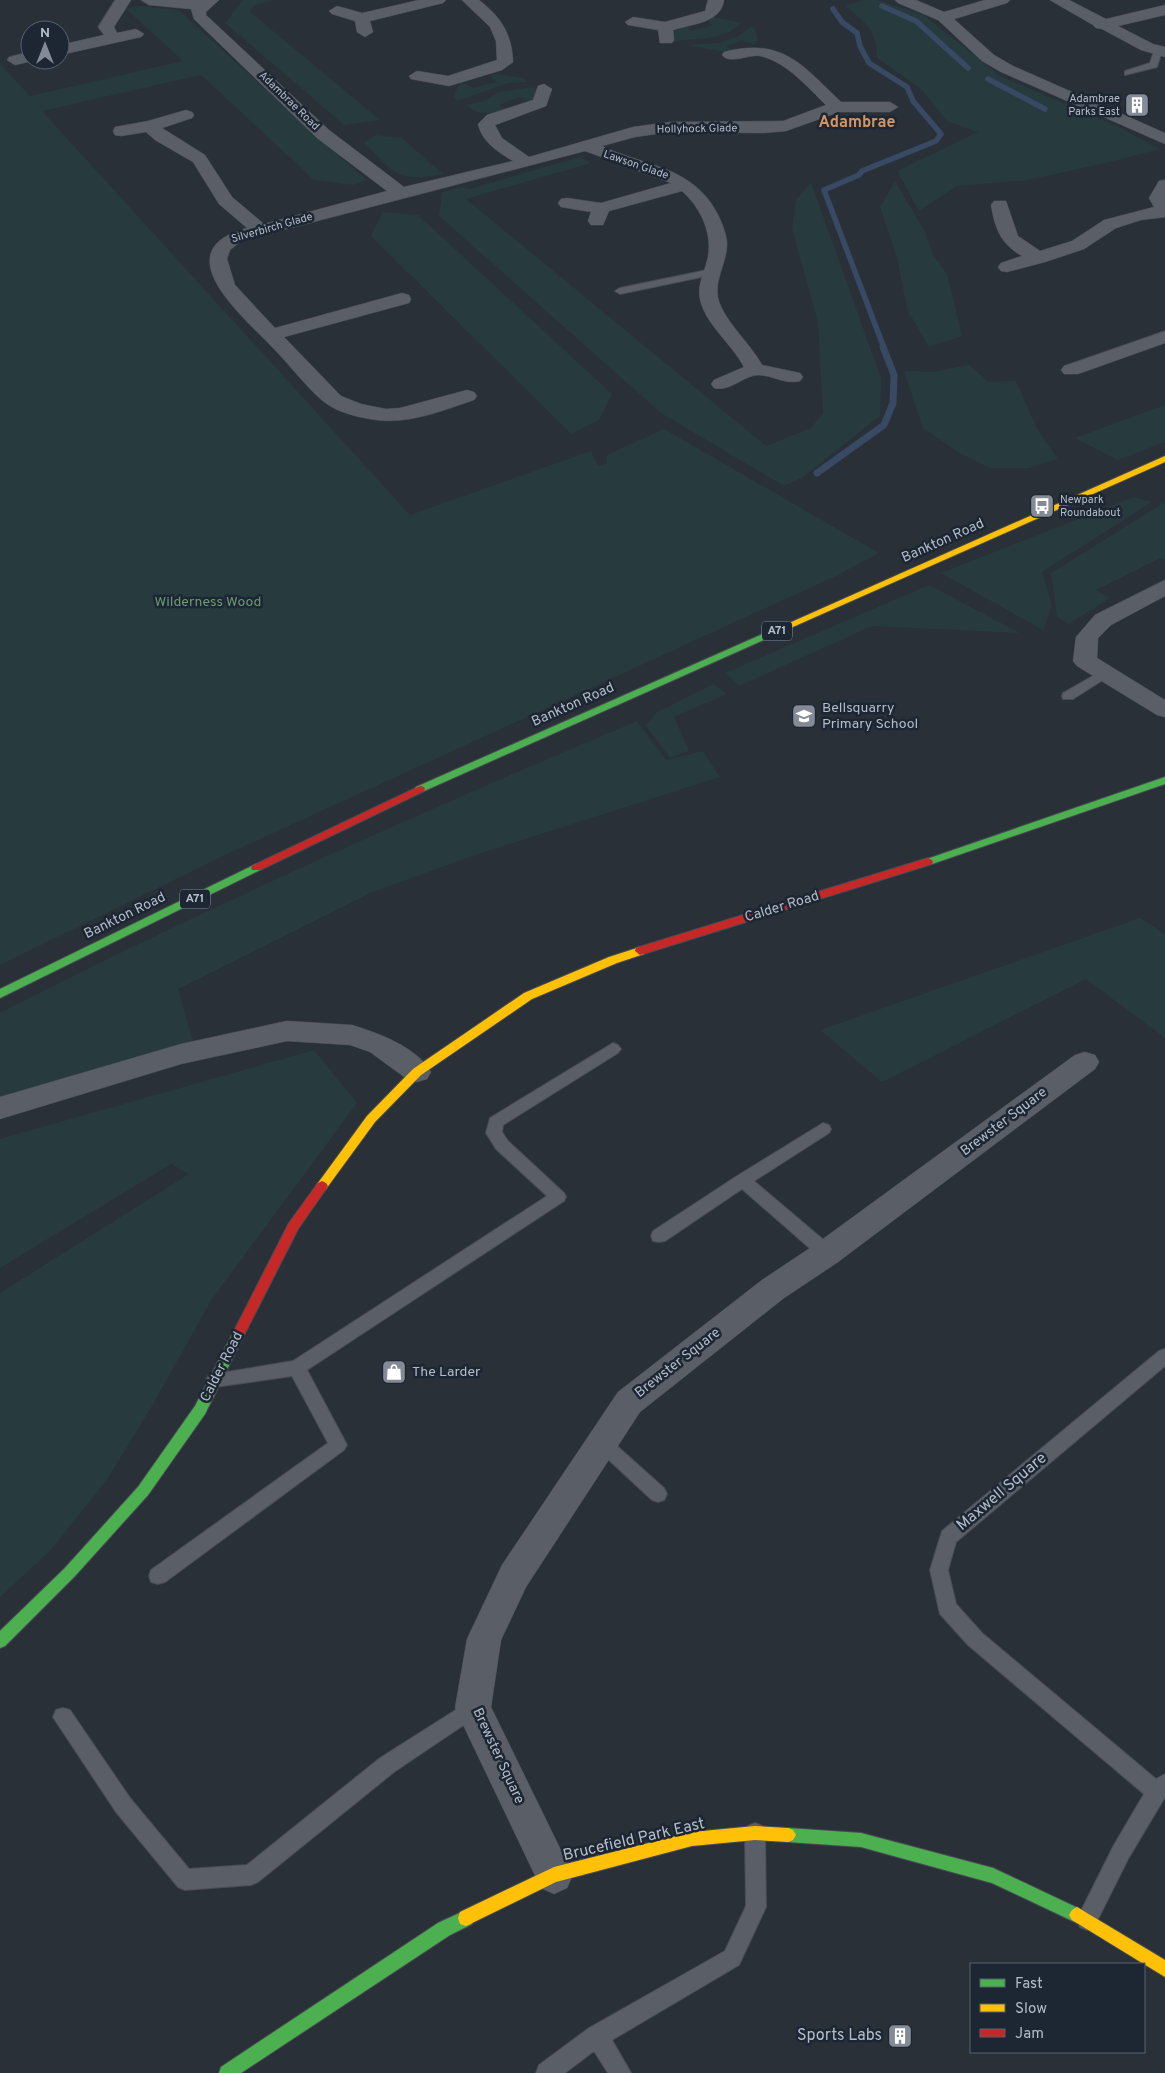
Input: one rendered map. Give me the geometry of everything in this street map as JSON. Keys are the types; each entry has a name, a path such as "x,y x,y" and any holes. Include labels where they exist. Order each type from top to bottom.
{"street":[{"path":"114,38 106,27 123,0"},
{"path":"150,0 206,3"},
{"path":"337,11 363,25 438,0"},
{"path":"417,76 449,81 496,67 505,62 505,45 500,30 485,11 470,0"},
{"path":"633,22 665,34 710,14 716,8 716,0"},
{"path":"903,0 942,17 988,58 1007,69 1118,116 1165,139"},
{"path":"942,17 1002,0"},
{"path":"1058,0 1101,25 1162,51"},
{"name":"Adambrae Road","path":"206,3 198,11 199,16 323,134 401,193"},
{"path":"1101,25 1165,10"},
{"path":"70,48 136,34"},
{"path":"756,51 768,38"},
{"path":"730,54 756,51 791,64 837,107"},
{"path":"446,98 449,81"},
{"path":"527,163 492,137 486,130 486,124 493,118 547,100"},
{"name":"Hollyhock Glade","path":"401,193 527,163 633,132 670,127 763,128 786,126 837,107 890,108"},
{"path":"121,131 150,126 186,115"},
{"path":"150,126 162,136 199,159 226,200 260,230"},
{"name":"Lawson Glade","path":"586,145 602,154 657,172 686,185 712,216 717,234 717,258 712,272 709,299 722,323 741,345 756,369"},
{"name":"Lawson Glade","path":"567,203 599,215 686,185"},
{"path":"1007,267 1078,245 1110,224 1138,215 1164,211 1158,198 1165,186"},
{"name":"Silverbirch Glade","path":"401,193 235,237 222,244 218,254 220,269 226,287 334,400 390,424 467,396"},
{"path":"1000,205 1003,222 1014,245 1040,258"},
{"path":"270,335 366,300 402,299"},
{"path":"1071,370 1165,337"},
{"path":"1082,346 1103,359"},
{"path":"721,384 756,369 793,377"},
{"name":"Bankton Road","path":"0,994 389,803 1165,459"},
{"path":"1165,586 1103,620 1087,637 1085,661 1165,710"},
{"name":"Calder Road","path":"0,1641 70,1572 143,1491 200,1410 293,1226 371,1118 417,1072 528,996 613,960 957,852 1165,780"},
{"path":"0,1108 181,1054 287,1031 352,1035 380,1045 417,1072"},
{"name":"Brewster Square","path":"554,1875 473,1708 484,1639 514,1576 629,1402 773,1289 828,1253 1086,1062"},
{"name":"Brucefield Park East","path":"227,2073 444,1929 554,1875 692,1839 755,1834 861,1840 993,1876 1087,1920 1165,1969"}],"lane":[{"path":"1128,73 1154,65 1162,51"},
{"path":"620,291 712,272"},
{"path":"1068,696 1105,673"},
{"path":"216,1380 297,1368 558,1197 502,1145 494,1133 496,1122 612,1049"},
{"path":"659,1236 823,1129"},
{"path":"744,1180 828,1253"},
{"name":"Maxwell Square","path":"1087,1920 1121,1852 1161,1788 975,1639 946,1608 939,1570 948,1537 1165,1356"},
{"path":"158,1576 338,1445 297,1368"},
{"path":"602,1443 658,1494"},
{"path":"63,1717 123,1806 185,1880 251,1875 386,1765 473,1708"},
{"path":"547,2073 597,2036 732,1958 756,1907 755,1834"},
{"path":"597,2036 620,2073"}],"green space":[{"path":"243,0 276,0 255,5 250,12 380,120 344,125 225,23"},
{"path":"862,0 878,0 924,15 1000,76 1119,127 1160,149 1027,180 957,186 919,211 897,171 978,132 947,121 921,89 877,58 877,49 872,34 864,22 845,6"},
{"name":"Wilderness Wood","path":"140,6 179,10 316,136 367,180 353,185 314,180 201,75 42,111 410,515 591,451 598,466 607,463 607,455 664,429 879,553 836,576 227,854 0,965 0,64 30,96 183,61 126,9"},
{"path":"713,17 741,23 725,34 709,38 673,42 669,38 674,28 684,25 692,31 713,25 707,20"},
{"path":"750,27 753,27 758,38 754,45 742,40 726,47 737,51 730,53 686,45 720,43 739,36"},
{"path":"498,74 522,78 528,82 509,83 457,101 454,97 457,88 462,82 473,88 497,82 489,76"},
{"path":"535,87 536,94 532,102 519,97 499,105 512,111 494,114 482,113 466,105 484,101 499,92"},
{"path":"375,135 402,138 443,174 416,177 398,173 383,162 364,143"},
{"path":"579,157 591,163 466,199 766,446 811,428 823,413 818,323 792,228 796,200 811,182 881,378 880,416 803,477 784,486 661,413 439,216 442,192 462,187 470,189"},
{"path":"895,181 925,232 933,255 947,274 962,336 929,347 907,309 897,257 880,207"},
{"path":"383,212 418,215 612,394 599,420 571,434 371,236"},
{"path":"969,365 989,382 1016,381 1037,429 1058,459 1029,468 990,468 958,452 923,428 904,371 931,372"},
{"path":"1165,405 1165,442 1118,460 1075,438"},
{"path":"1134,497 1152,502 1042,572 1052,606 1043,630 941,573"},
{"path":"1165,502 1165,560 1160,558 1096,590 1110,598 1069,624 1057,617 1051,573"},
{"path":"929,585 1020,633 872,626 739,686 725,673"},
{"path":"713,684 727,694 674,717 689,751 670,758 646,726 656,713"},
{"path":"637,721 666,760 703,751 720,777 478,854 370,893 178,989 194,1045 0,1099 0,1013 157,935 316,861"},
{"path":"1140,918 1165,934 1165,1038 1086,979 882,1082 820,1030"},
{"path":"314,1050 357,1103 212,1299 149,1411 106,1481 50,1551 0,1597 0,1293 189,1174 171,1164 0,1268 0,1139"}],"waterway":[{"path":"882,6 916,21 968,68"},
{"path":"833,9 842,22 857,33 860,46 869,63 907,87 913,101 941,134 936,141 862,171 859,175 824,190 884,348"},
{"path":"988,79 1045,109"},
{"path":"817,473 884,425 893,403 894,375 883,347"}],"traffic: fast":[{"path":"420,789 783,628"},
{"path":"928,862 1165,780"},
{"path":"0,994 256,868"},
{"path":"0,1641 70,1572 143,1491 200,1410 237,1337"},
{"path":"788,1835 861,1840 993,1876 1077,1915"},
{"path":"227,2073 444,1929 466,1918"}],"traffic: slow":[{"path":"783,628 1165,459"},
{"path":"322,1186 371,1119 417,1072 528,996 613,960 640,951"},
{"path":"466,1918 554,1875 692,1839 755,1833 788,1835"},
{"path":"1077,1915 1165,1969"}],"traffic: jam":[{"path":"256,868 420,789"},
{"path":"640,951 928,862"},
{"path":"237,1337 293,1226 322,1186"}],"place":[{"name":"Adambrae Parks East","path":"1137,105"},
{"name":"Newpark Roundabout","path":"1042,506"},
{"name":"Bellsquarry Primary School","path":"804,716"},
{"name":"The Larder","path":"394,1372"},
{"name":"Sports Labs","path":"900,2036"}],"district":[{"name":"Adambrae","path":"857,123"}]}
